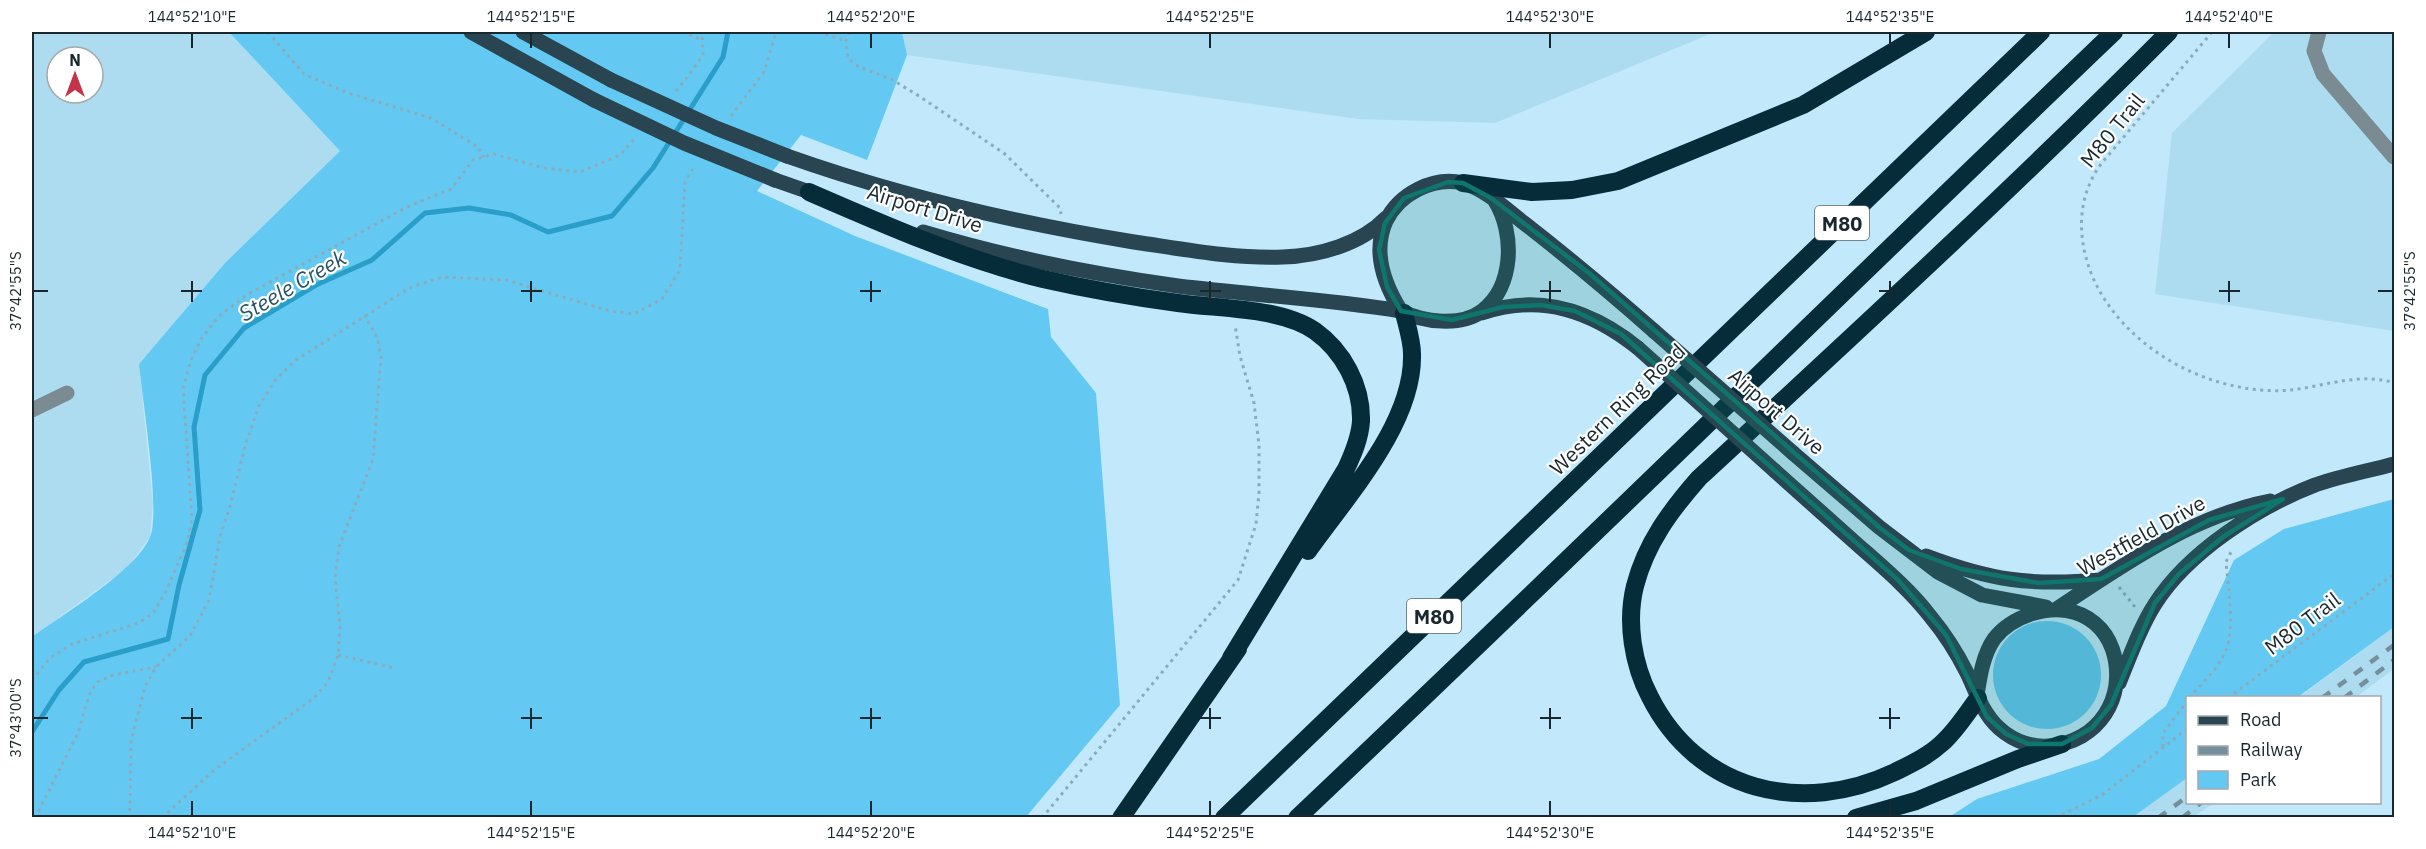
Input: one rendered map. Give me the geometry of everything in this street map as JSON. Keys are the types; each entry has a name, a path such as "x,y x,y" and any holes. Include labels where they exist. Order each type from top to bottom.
{"highway":[{"path":"1463,183 1532,192 1572,190 1618,181 1803,105 1926,32"},
{"name":"Western Ring Road","path":"1224,818 2041,32"},
{"name":"M80","path":"1297,818 1505,621 2114,32"},
{"path":"1978,696 1958,726 1942,744 1920,759 1883,778 1845,790 1813,795 1777,792 1738,781 1705,762 1679,740 1662,719 1647,692 1637,666 1632,625 1635,588 1642,563 1670,511 1699,478 1943,253 2169,32"},
{"path":"808,192 917,239 1042,279 1133,296 1286,318 1314,331 1327,342 1349,370 1356,388 1360,422 1354,451 1346,469 1232,658"},
{"path":"1121,818 1371,463 1394,426 1403,407 1412,369 1412,351 1402,312"},
{"path":"1856,818 1916,801 2018,759 2062,744"}],"main road":[{"name":"Airport Drive","path":"471,32 594,100 684,143 775,180 925,233 1086,271 1178,286 1402,312"},
{"name":"Airport Drive","path":"523,32 611,80 706,124 787,156 874,185 959,207 1066,230 1177,248 1283,257 1307,255 1346,244 1368,233 1389,215"},
{"path":"1476,315 1493,300 1508,264 1509,249 1506,228 1495,201 1463,183 1432,184 1417,190 1404,198 1389,215 1381,234 1379,250 1387,287 1402,312 1436,320 1460,319 1476,315 1503,307 1525,305 1558,307 1597,320 1621,334 1916,599 1946,635 1987,717 2006,734 2018,741 2038,746 2062,744 2083,735 2097,723 2111,705 2117,672 2114,656 2100,629 2081,614 2068,609 2055,609 2016,620 1994,639 1982,669 1978,696"},
{"name":"Airport Drive","path":"1495,201 1589,273 1792,453 1938,572 1983,595 2055,609"},
{"name":"Westfield Drive","path":"2055,609 2161,544 2217,516 2253,504 2283,498 2348,474 2394,464"},
{"name":"Westfield Drive","path":"2115,692 2155,603 2188,564 2242,524 2283,498"},
{"path":"1909,550 1961,569 1999,579 2039,583 2105,577"}],"street":[{"path":"2319,32 2314,51 2323,74 2394,157"},
{"path":"32,410 67,393"}],"path":[{"path":"268,32 303,74 348,93 431,118 478,147 484,157"},
{"path":"681,32 702,40"},
{"path":"676,91 703,55 702,32"},
{"path":"731,117 764,72 776,32"},
{"path":"818,32 846,41"},
{"path":"850,32 846,41 848,58 859,67 891,79 919,96 1005,154 1060,208 1066,230"},
{"name":"M80 Trail","path":"2212,32 2101,164 2089,182 2083,204 2082,232 2084,251 2097,286 2138,337 2175,363 2213,381 2234,386 2273,390 2372,378 2394,383"},
{"path":"32,680 51,658 72,644 139,623 154,612 166,591 187,543 192,519 183,388 191,360 201,339 218,317 249,294 407,207 451,189 473,160 494,154 544,168 580,172 620,155 639,133"},
{"path":"127,818 130,808 131,741 145,687 156,667 190,636 209,600 220,537 258,406 276,379 296,360 411,287 443,277 506,280 610,311 634,314 662,299 680,270 685,182 698,162"},
{"path":"1042,818 1238,580 1256,524 1259,493 1259,445 1254,402 1240,356 1233,310"},
{"path":"162,818 213,771 314,698 328,682 338,655 340,626 335,577 339,546 373,459 381,357 377,337 365,316"},
{"path":"2190,696 2226,649 2229,637 2226,562 2232,551"},
{"name":"M80 Trail","path":"2231,696 2394,574"},
{"path":"2105,577 2146,620"},
{"path":"338,655 395,668"},
{"path":"35,818 78,733 89,695 97,682 113,675 156,667"},
{"path":"2163,747 2163,733 2186,702"},
{"path":"2055,818 2102,795 2186,729"}],"highlighted area":[{"path":"1448,182 1463,183 1491,198 1589,273 1879,527 1909,550 1961,569 2039,583 2101,579 2209,520 2283,499 2223,537 2179,574 2155,603 2111,705 2092,728 2062,744 2028,744 2006,734 1987,717 1946,635 1898,580 1621,334 1575,311 1541,305 1503,307 1452,320 1401,311 1387,287 1379,250 1385,223 1404,198"}],"shaded area":[{"path":"32,32 229,32 340,151 225,263 139,364 153,504 150,537 127,568 32,637"},
{"path":"902,32 1715,32 1495,123 1358,119 907,55"},
{"path":"2274,32 2394,32 2394,331 2155,294 2172,133"},
{"path":"2394,627 2394,669 2357,696 2301,696"},
{"path":"2186,779 2186,804 2212,804 2193,817 2133,817"}],"green space":[{"path":"229,32 902,32 907,55 867,160 801,135 757,191 855,236 1048,309 1051,337 1096,393 1120,705 1026,817 32,817 32,637 114,578 130,564 150,537 153,524 152,480 139,364 225,263 340,151"},
{"path":"2394,499 2394,627 2299,696 2186,696 2186,779 2133,817 1949,817 1977,799 2099,759 2166,706 2234,560 2284,529"},
{"path":"2047,621 2068,625 2085,637 2097,654 2101,675 2097,696 2085,713 2068,725 2047,729 2026,725 2009,713 1997,696 1993,675 1997,654 2009,637 2026,625"}],"waterway":[{"name":"Steele Creek","path":"32,732 59,690 84,662 168,639 179,585 200,510 194,427 205,375 244,328 316,285 372,260 425,213 469,208 511,215 548,232 612,216 653,168 723,57 728,32"}],"railway":[{"path":"2325,696 2394,645"},
{"path":"2347,696 2394,660"},
{"path":"2158,818 2186,797"},
{"path":"2182,818 2200,804"}]}
